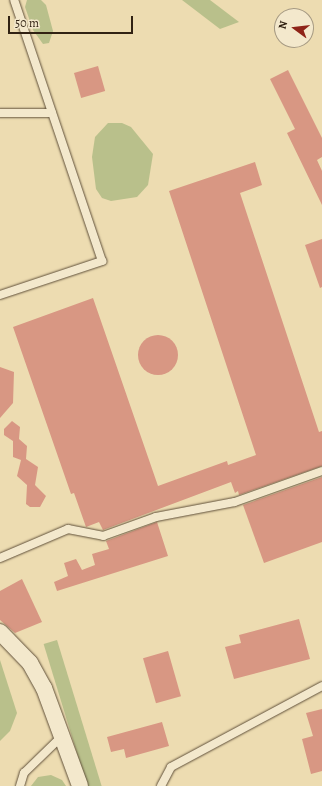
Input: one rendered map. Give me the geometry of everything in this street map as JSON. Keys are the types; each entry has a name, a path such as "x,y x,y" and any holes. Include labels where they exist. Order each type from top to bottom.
{"street":[{"path":"0,632 30,662 63,735 80,786"}],"lane":[{"path":"0,295 102,261 14,0"},
{"path":"0,114 52,113"},
{"path":"0,558 68,529 103,536 156,517 235,502 322,471"},
{"path":"161,786 171,767 322,686"},
{"path":"20,786 24,773 63,735"}],"green space":[{"path":"27,0 41,0 46,5 53,31 49,43 43,44 33,30 25,7"},
{"path":"182,0 210,0 239,22 220,29"},
{"path":"108,123 122,123 131,127 153,154 148,185 137,197 111,201 102,198 96,189 92,157 95,137"},
{"path":"57,640 102,786 87,786 44,644"},
{"path":"0,660 17,713 10,731 0,741"},
{"path":"51,775 62,780 66,786 31,786 38,777"}],"building":[{"path":"98,66 105,91 81,98 74,73"},
{"path":"288,70 322,138 322,157 317,160 322,171 322,205 287,133 295,129 270,79"},
{"path":"255,162 262,185 240,193 319,432 322,431 322,466 239,495 238,491 235,493 231,482 103,530 99,522 86,527 74,493 71,494 13,327 93,298 158,486 227,461 228,465 256,455 169,191"},
{"path":"322,239 322,287 320,288 305,245"},
{"path":"154,335 162,335 169,338 175,344 178,355 175,366 169,372 162,375 154,375 147,372 141,366 138,359 138,351 141,344 147,338"},
{"path":"0,367 14,372 13,403 0,418"},
{"path":"12,421 20,427 19,439 27,446 26,459 38,467 35,485 46,496 40,507 30,507 26,504 27,485 17,476 21,460 13,457 13,441 4,435 4,429"},
{"path":"322,477 322,542 264,563 243,505"},
{"path":"157,522 168,556 57,591 54,582 68,576 64,563 76,559 82,570 95,565 92,554 109,549 106,541"},
{"path":"22,579 42,622 15,633 0,620 0,591"},
{"path":"299,619 310,659 234,679 225,647 241,643 239,635"},
{"path":"168,651 181,696 156,703 143,658"},
{"path":"322,709 322,771 311,774 302,739 313,736 306,713"},
{"path":"162,722 169,746 126,758 124,749 111,752 107,737"}]}
